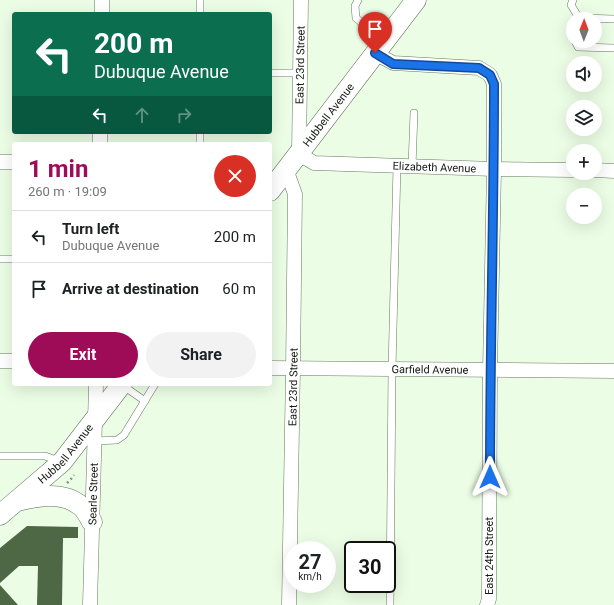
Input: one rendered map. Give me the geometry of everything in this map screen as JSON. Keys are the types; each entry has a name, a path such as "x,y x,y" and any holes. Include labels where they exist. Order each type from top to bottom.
{"main road":[{"name":"Hubbell Avenue","path":"272,188 416,0"},
{"name":"Hubbell Avenue","path":"0,515 17,500 69,467 95,419 120,386"},
{"path":"17,500 34,497 63,497 72,500 83,507 92,522"}],"street":[{"path":"102,0 102,12"},
{"name":"East 23rd Street","path":"299,154 301,0"},
{"name":"East 24th Street","path":"380,47 393,64 479,68 490,75 494,84 490,370 489,599 487,605"},
{"name":"Elizabeth Avenue","path":"299,154 314,163 566,170"},
{"path":"0,162 12,162"},
{"name":"East 23rd Street","path":"286,170 295,194 289,605"},
{"path":"602,170 614,171"},
{"path":"0,361 12,361"},
{"name":"Garfield Avenue","path":"272,368 614,371"},
{"name":"Searle Street","path":"90,605 96,386"}],"lane":[{"path":"200,0 200,12"},
{"path":"358,0 355,6 356,18 380,47"},
{"path":"573,0 571,5 575,12"},
{"path":"602,19 614,19"},
{"path":"602,48 614,48"},
{"path":"272,73 300,74"},
{"path":"412,166 414,112"},
{"path":"390,605 392,369 397,166"},
{"path":"0,259 12,259"},
{"path":"125,386 145,401"},
{"path":"95,441 117,440 124,435 154,386"},
{"path":"0,456 45,456 69,467"}],"path":[{"path":"62,487 71,479 69,467"}],"building":[{"path":"27,526 78,527 78,538 63,538 62,605 37,605 38,566 19,566 0,583 0,548"},
{"path":"0,585 18,605 0,605"}],"route":[{"path":"375,53 393,64 479,68 490,75 494,84 490,477"}]}
